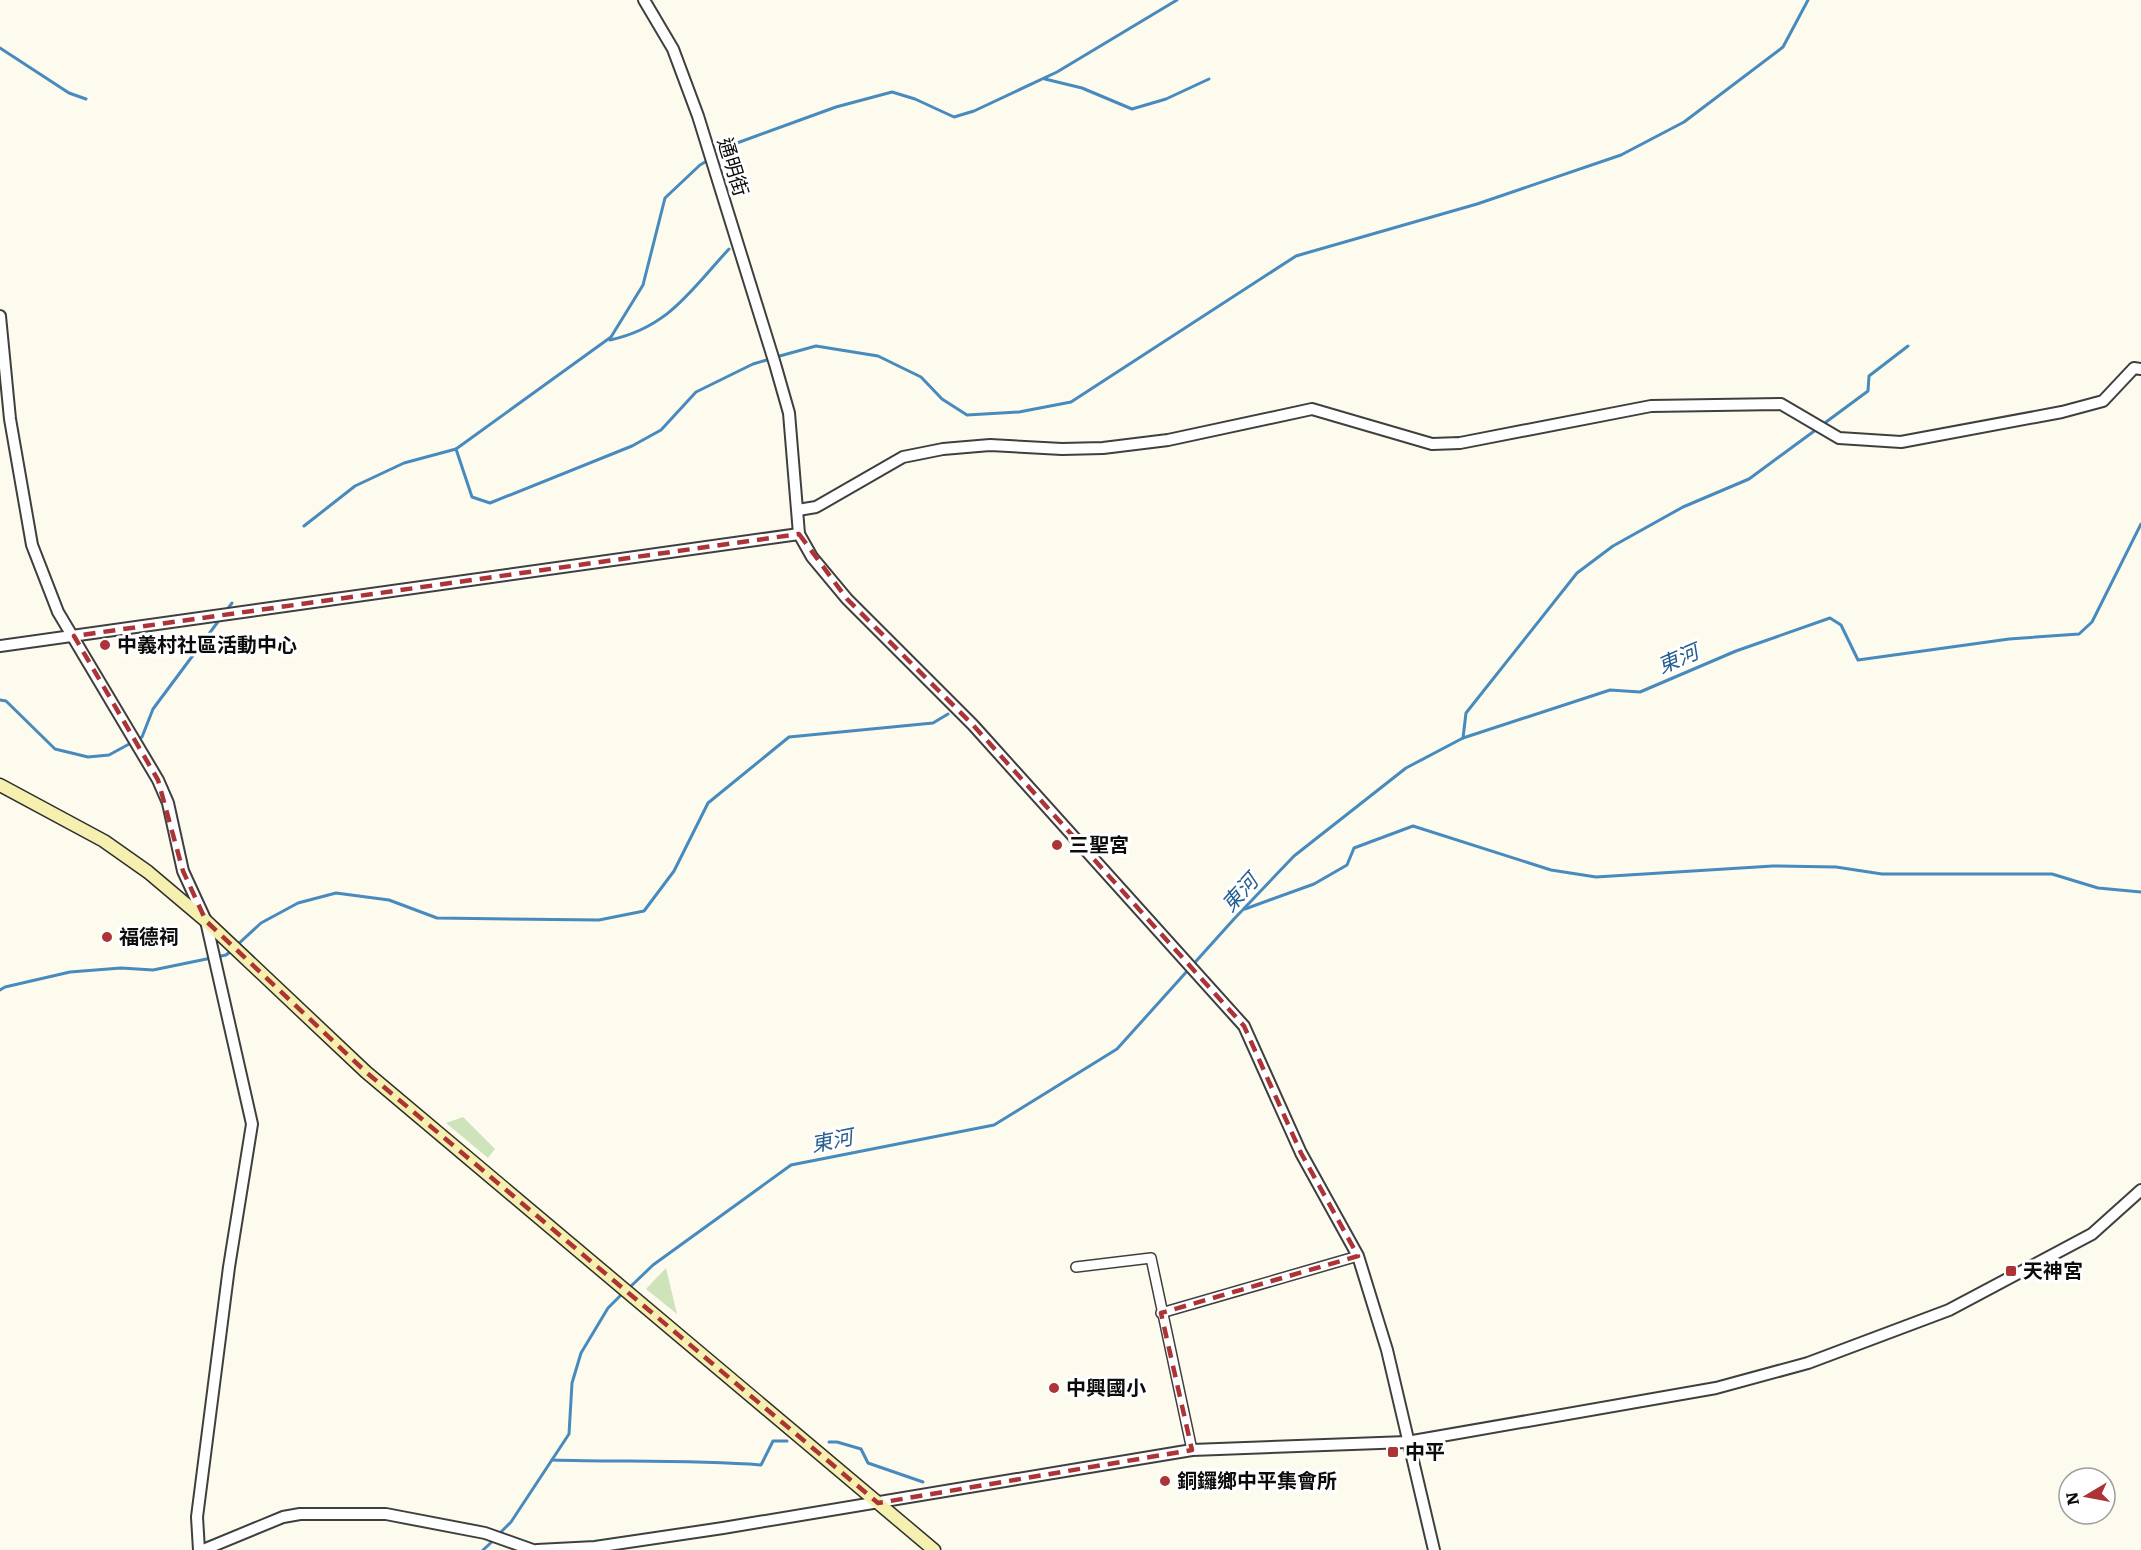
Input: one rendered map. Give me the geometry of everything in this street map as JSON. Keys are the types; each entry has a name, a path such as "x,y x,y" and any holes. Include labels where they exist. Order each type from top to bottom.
{"main road":[{"path":"0,785 104,841 148,872 206,921 366,1072 934,1550"}],"street":[{"name":"通明街","path":"645,0 673,50 711,158 775,364 789,413 799,534"},
{"path":"0,316 10,419 32,545 58,612 158,780 168,803 183,871 206,921 252,1124 230,1267 197,1517 201,1550 284,1517 300,1514 386,1514 485,1533 507,1543 535,1550 595,1547 878,1503 1192,1450 1407,1442 1716,1388 1808,1363 1949,1310 2092,1234 2141,1190"},
{"path":"798,510 816,507 903,457 943,449 990,445 1062,449 1103,448 1168,440 1312,409 1432,444 1460,442 1651,406 1781,404 1839,438 1901,442 2062,412 2103,400 2134,368 2141,369"},
{"path":"0,646 799,534 813,558 847,599 973,725 1244,1026 1300,1152 1358,1256 1388,1350 1407,1442 1434,1550"},
{"path":"1161,1313 1358,1256"},
{"path":"1076,1267 1151,1258 1192,1450"}],"highlighted area":[{"path":"799,534 847,599 973,725 1244,1026 1301,1153 1358,1256 1161,1313 1192,1450 878,1503 366,1072 206,921 183,871 158,780 74,636"}],"green space":[{"path":"463,1117 495,1149 488,1158 446,1123"},
{"path":"666,1268 677,1314 646,1289"}],"waterway":[{"path":"304,526 355,486 404,463 456,449 611,337 643,285 665,198 700,165 737,143 836,107 892,92 915,99 954,117 974,111 1057,72 1177,0"},
{"path":"776,357 816,346 878,356 921,377 942,399 967,415 1019,412 1071,402 1296,256 1477,204 1621,155 1684,122 1783,47 1808,0"},
{"path":"0,48 69,93 86,99"},
{"path":"1045,79 1082,88 1132,109 1166,99 1209,79"},
{"path":"610,340 630,334 663,317 690,293 729,249"},
{"path":"1822,425 1868,391 1869,376 1908,346"},
{"path":"456,449 472,497 490,503 632,446 661,430 696,392 753,364 770,359"},
{"path":"1463,738 1466,713 1577,573 1613,546 1683,507 1749,479 1817,429"},
{"name":"東河","path":"628,1289 653,1265 791,1165 994,1125 1117,1049 1294,856 1406,768 1463,738 1610,690 1640,692 1736,651 1830,618 1841,625 1858,660 2009,639 2079,634 2092,622 2141,524"},
{"path":"226,611 232,603"},
{"path":"0,700 6,701 55,749 88,757 109,755 142,737 153,709 220,619"},
{"path":"236,946 261,923 298,903 336,893 389,900 437,918 599,920 644,911 674,871 708,803 789,737 933,723 948,714"},
{"path":"1245,909 1314,884 1347,865 1354,848 1413,826 1551,870 1596,877 1773,866 1836,867 1882,874 2052,874 2098,888 2141,892"},
{"path":"0,990 70,972 121,968 153,970 226,955 231,951"},
{"name":"東河","path":"499,1534 511,1522 569,1434 572,1383 581,1353 608,1308 623,1293"},
{"path":"552,1460 761,1465 773,1441 787,1441"},
{"path":"829,1442 861,1449 868,1463 923,1482"},
{"name":"東河","path":"483,1550 495,1539"}],"place":[{"name":"中義村社區活動中心","path":"105,645"},
{"name":"三聖宮","path":"1057,845"},
{"name":"福德祠","path":"107,937"},
{"name":"天神宮","path":"2011,1271"},
{"name":"中興國小","path":"1054,1388"},
{"name":"中平","path":"1393,1452"},
{"name":"銅鑼鄉中平集會所","path":"1165,1481"}]}
